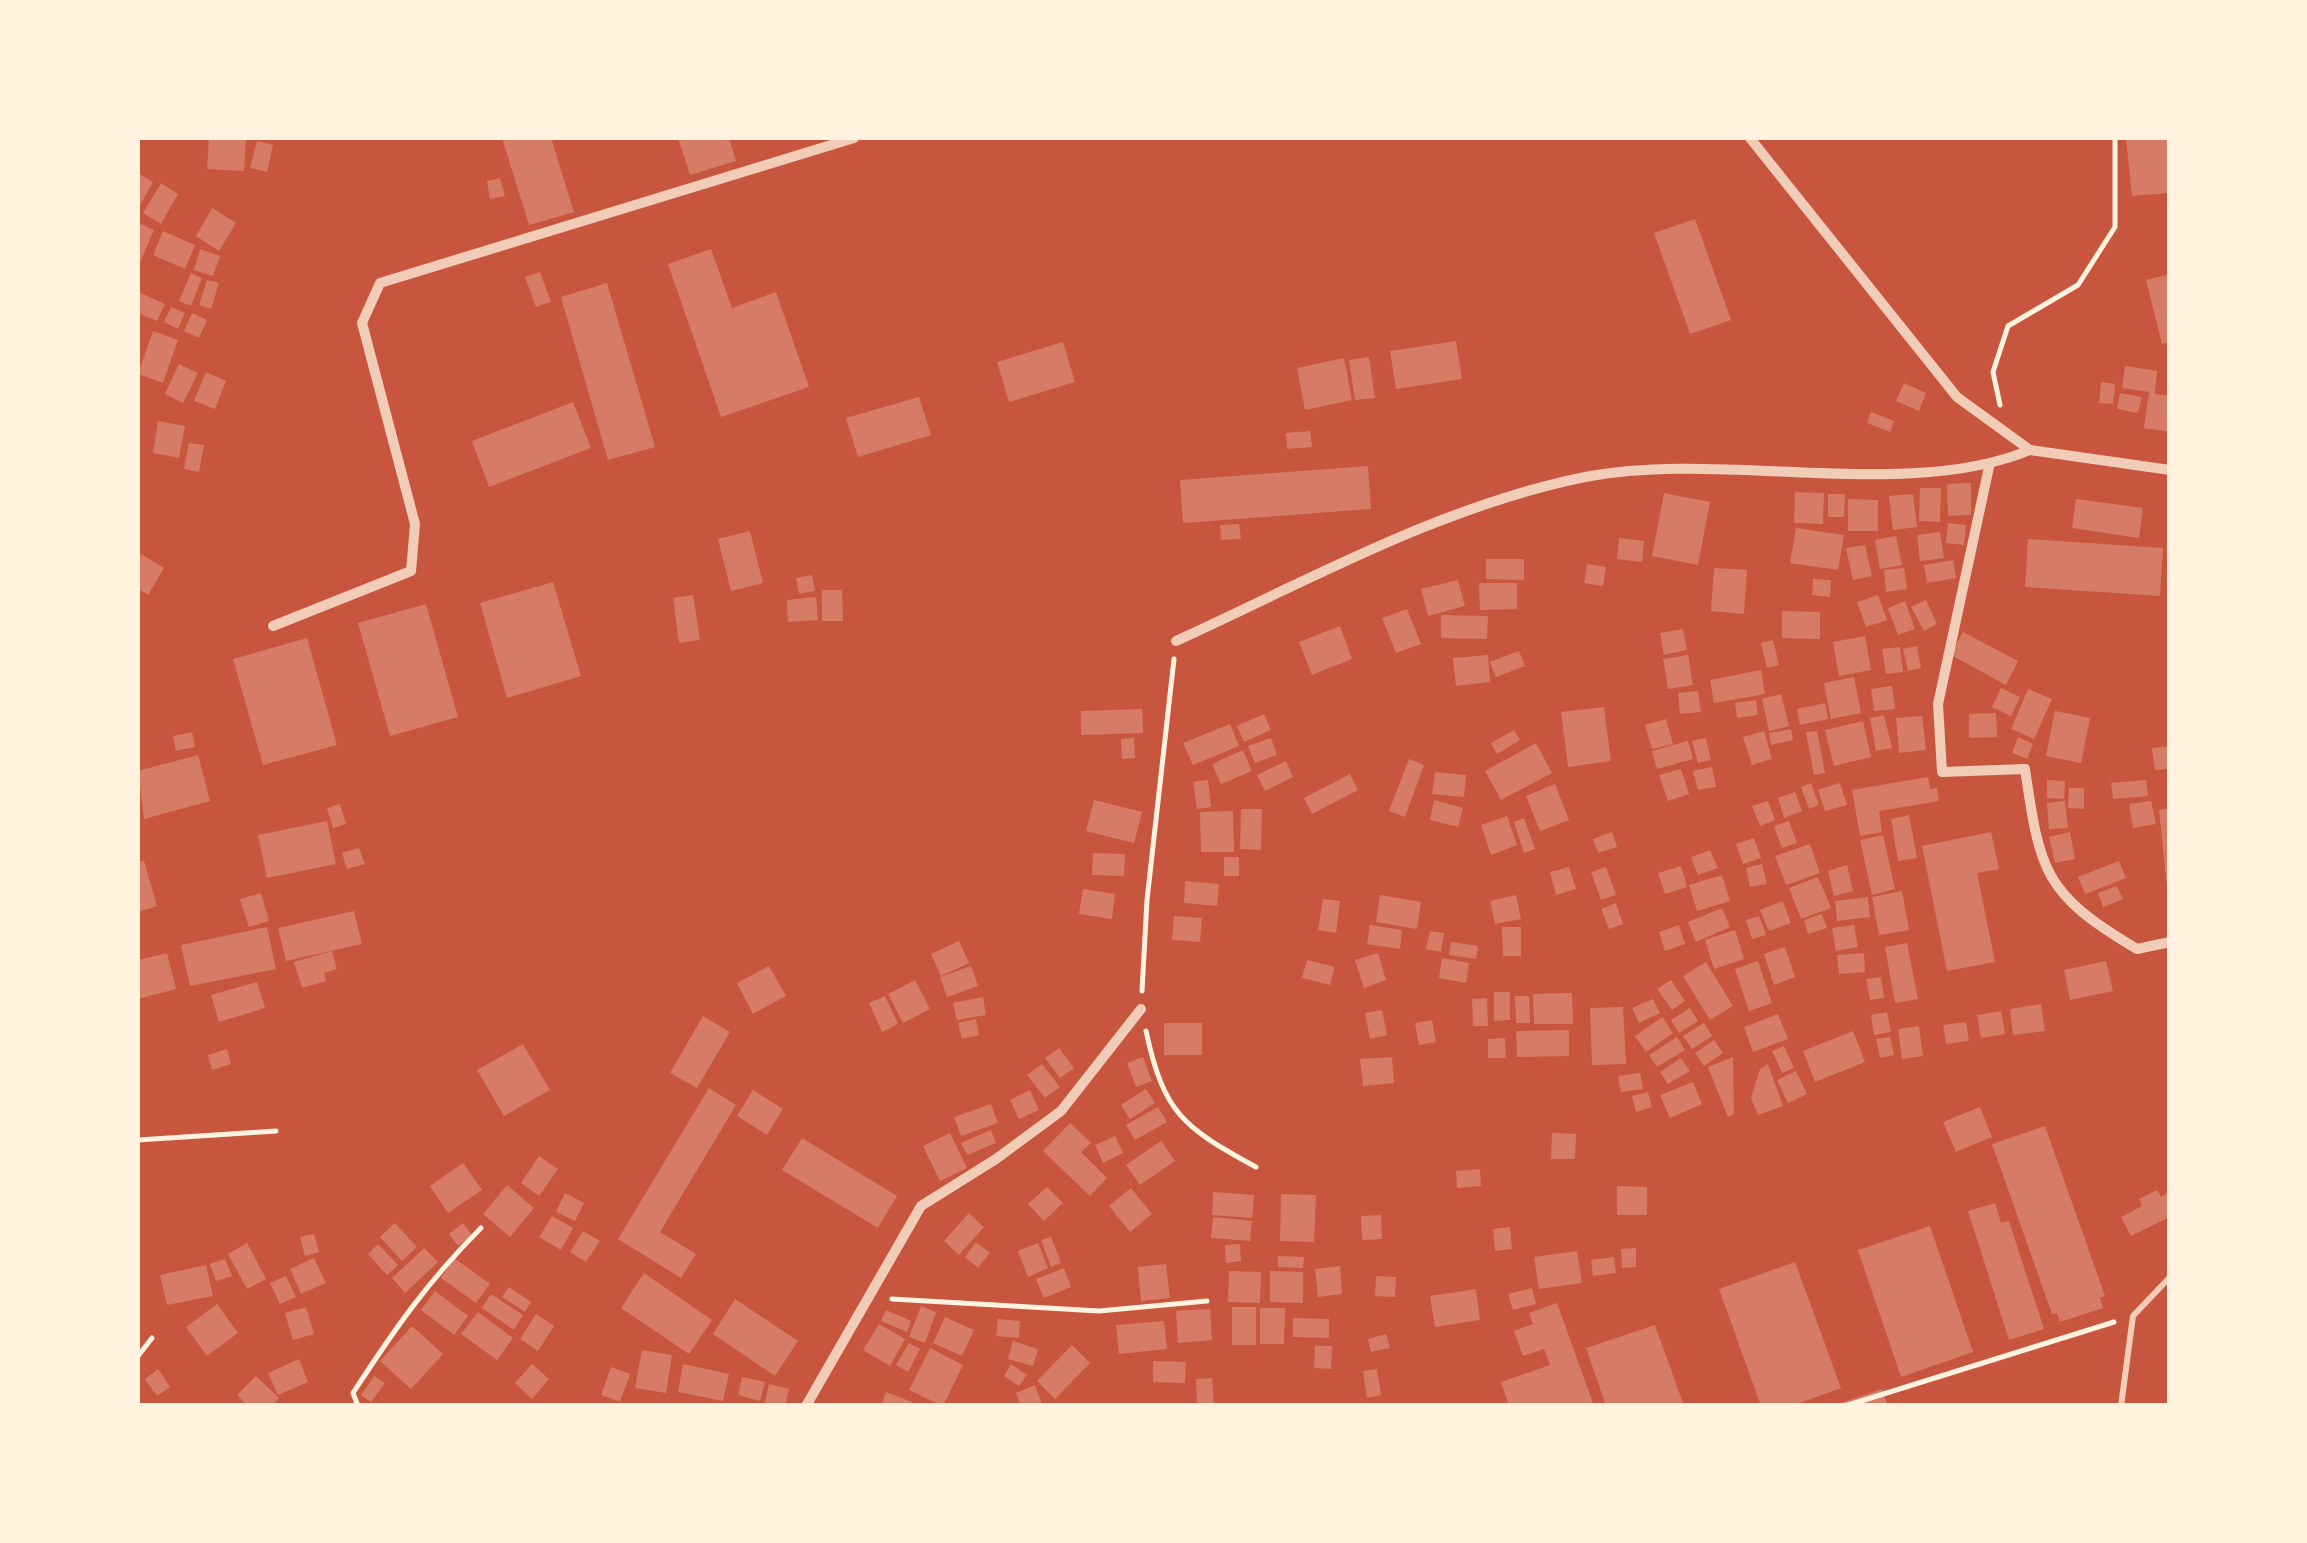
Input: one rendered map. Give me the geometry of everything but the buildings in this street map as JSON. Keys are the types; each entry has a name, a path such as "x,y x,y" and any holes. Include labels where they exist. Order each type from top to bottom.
{"street":[{"path":"273,626 410,572 416,524 362,323 380,283 854,138"},
{"path":"1750,138 1957,397 2030,450 2170,470"},
{"path":"1176,641 1438,521 1585,477 1704,466 1900,472 1990,467 2030,450"},
{"path":"1990,467 1938,704 1942,772 2026,769 2036,844 2056,886 2084,918 2136,949 2170,942"},
{"path":"806,1406 921,1206 996,1159 1061,1111 1141,1009"}],"lane":[{"path":"2122,1406 2134,1316 2170,1278"},
{"path":"2084,1406 2100,1406"}],"path":[{"path":"2004,432 1994,372 2008,326 2078,285 2115,228 2114,138"},
{"path":"1176,641 1147,900 1141,1009 1153,1062 1172,1111 1205,1139 1256,1167"},
{"path":"138,1140 276,1131"},
{"path":"358,1406 353,1393 405,1313 427,1283 481,1228"},
{"path":"868,1298 1099,1311 1207,1301"},
{"path":"1845,1406 2134,1316"},
{"path":"138,1356 152,1338"}]}
